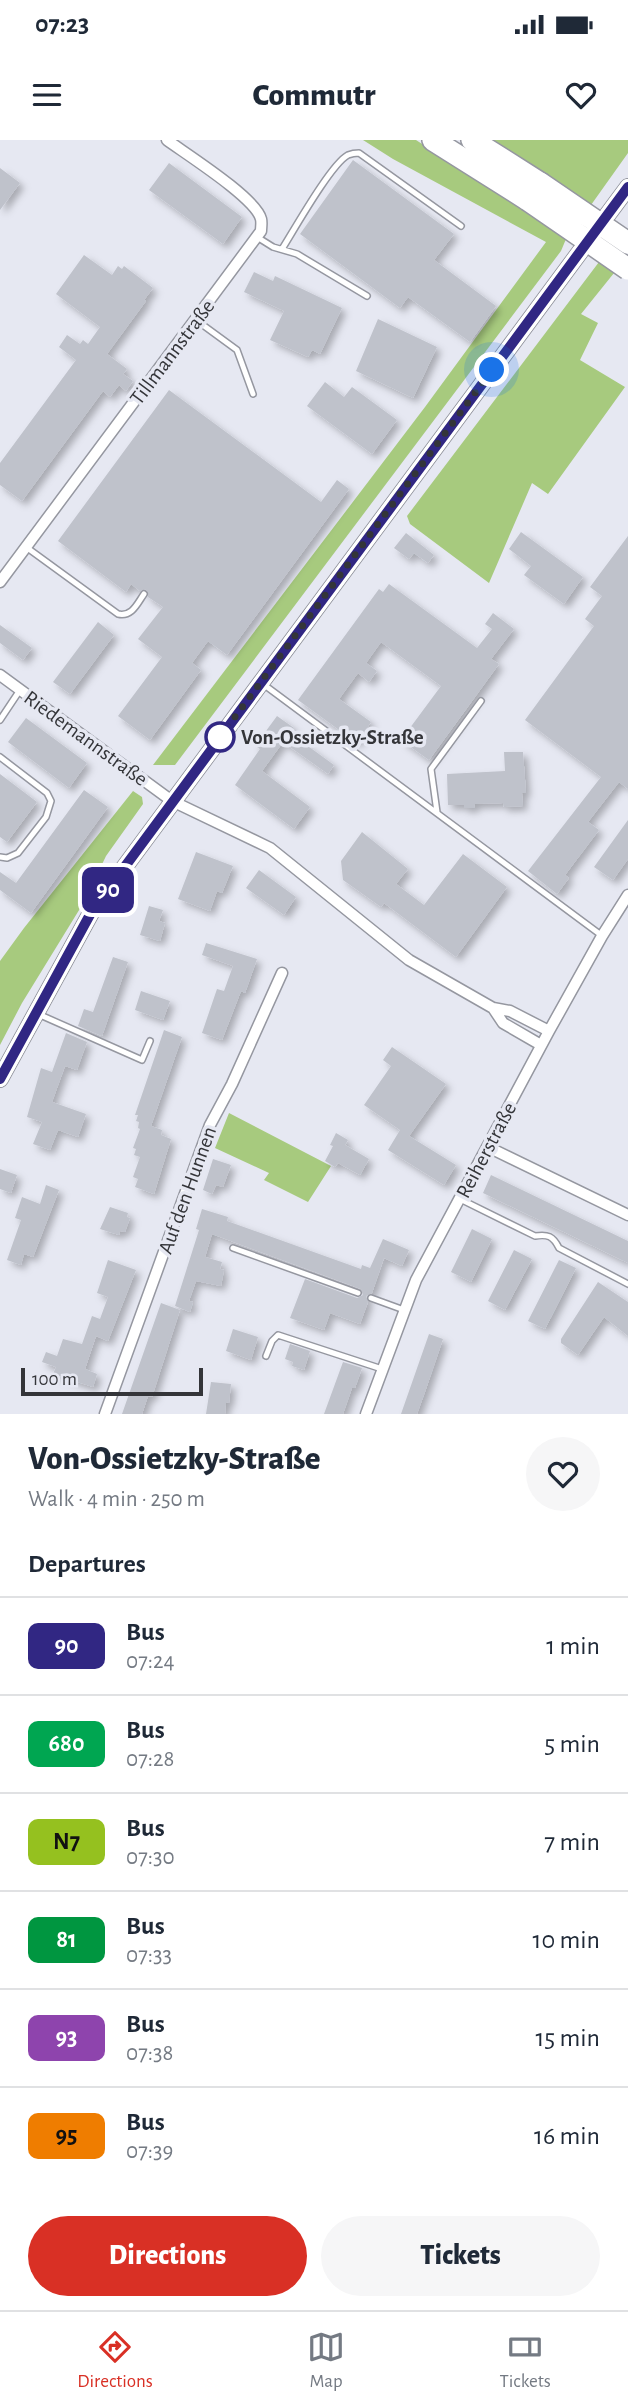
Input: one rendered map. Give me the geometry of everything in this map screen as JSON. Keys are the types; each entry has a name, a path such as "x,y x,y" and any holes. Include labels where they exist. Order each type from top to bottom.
{"highway":[{"path":"433,140 628,243"},
{"path":"472,140 628,270"}],"main road":[{"path":"0,1079 92,911 628,187"}],"street":[{"path":"167,140 244,196 261,219 261,231 257,237"},
{"name":"Tillmannstraße","path":"0,582 257,237"},
{"name":"Riedemannstraße","path":"0,675 172,802"},
{"path":"172,802 270,848 409,960 493,1008 510,1011 549,1031"},
{"name":"Reiherstraße","path":"366,1414 416,1280 601,936 628,895"},
{"name":"Auf den Hunnen","path":"105,1414 210,1125 232,1084 282,973"},
{"path":"493,1008 503,1023 541,1045"},
{"path":"488,1146 628,1216"}],"lane":[{"path":"282,249 326,180 346,156 355,153 359,153 461,226"},
{"path":"257,237 298,254 367,296"},
{"path":"196,320 237,350 253,394"},
{"path":"26,547 117,614 128,614 144,594"},
{"path":"261,682 601,936"},
{"path":"0,720 20,690"},
{"path":"437,812 431,769 481,701"},
{"path":"0,757 47,793 51,801 46,817 18,853 7,858 0,856"},
{"path":"35,1013 142,1060 150,1041"},
{"path":"460,1199 535,1236 547,1234 555,1239 559,1248 628,1284"},
{"path":"233,1248 358,1293"},
{"path":"371,1298 404,1310"},
{"path":"266,1356 272,1341 278,1335 382,1369"}],"green space":[{"path":"363,140 416,140 566,239 561,251 175,765 153,765 425,407 546,242"},
{"path":"493,140 628,140 628,153 591,205"},
{"path":"599,262 614,273 581,314 598,323 580,360 625,387 548,494 532,483 489,583 410,524 407,516"},
{"path":"133,791 142,797 143,804 106,856 84,902 22,1003 0,1045 0,961"},
{"path":"229,1113 331,1166 308,1202 264,1180 269,1173 215,1148"}],"building":[{"path":"353,160 454,234 434,260 496,306 470,342 408,297 400,308 300,234"},
{"path":"169,163 242,217 223,244 149,190"},
{"path":"0,168 20,183 0,210"},
{"path":"84,255 112,275 118,266 122,269 124,266 153,288 107,354 127,369 123,374 133,381 126,391 119,385 110,397 103,391 22,501 0,485 0,463 76,360 59,347 67,335 80,344 83,340 88,344 100,327 56,294"},
{"path":"254,272 273,281 275,276 342,308 320,354 312,350 308,357 270,340 284,311 244,292"},
{"path":"378,319 437,347 413,398 356,371"},
{"path":"325,382 344,397 352,387 397,420 372,454 307,406"},
{"path":"169,390 321,502 337,480 349,489 227,655 208,641 192,663 201,670 150,740 118,716 162,657 138,639 163,607 148,597 146,589 140,591 131,584 126,592 58,541"},
{"path":"521,532 583,577 564,604 524,575 531,566 509,549"},
{"path":"406,533 434,555 428,563 414,553 409,559 394,548"},
{"path":"628,536 628,789 619,782 588,822 599,830 565,875 569,878 557,894 528,871 601,777 525,720 594,626 585,619 602,596 590,587"},
{"path":"389,584 477,648 492,629 485,624 493,613 514,629 491,659 499,664 429,760 401,740 441,686 381,642 366,663 377,671 369,682 358,673 339,699 371,722 357,743 298,700 379,589 383,592"},
{"path":"98,622 114,635 70,694 53,682"},
{"path":"0,625 32,648 23,660 0,643"},
{"path":"277,716 294,728 290,733 334,765 328,774 283,742 262,771 310,807 294,829 235,785 260,749 255,746"},
{"path":"26,718 87,763 69,788 8,742"},
{"path":"504,752 523,752 526,793 522,793 523,806 504,807 503,803 474,804 475,808 464,808 464,805 448,805 447,774 505,771"},
{"path":"0,774 37,802 7,842 0,837"},
{"path":"84,790 108,807 31,913 0,890 0,872 16,883"},
{"path":"628,820 628,859 613,880 594,867"},
{"path":"362,832 408,869 396,884 424,905 463,854 507,887 456,957 384,903 381,907 343,880 341,861"},
{"path":"196,852 233,866 222,893 217,891 210,911 178,899"},
{"path":"259,870 296,897 284,915 246,888"},
{"path":"149,906 163,910 159,921 165,923 160,941 140,935"},
{"path":"206,943 257,959 245,993 241,991 222,1040 202,1033 217,989 224,991 233,966 202,955"},
{"path":"113,957 128,962 102,1036 78,1026 84,1009 93,1012"},
{"path":"141,991 170,1001 163,1020 135,1010"},
{"path":"164,1030 182,1037 151,1126 162,1130 161,1135 171,1139 154,1194 135,1187 138,1179 133,1177 140,1157 134,1155 136,1149 133,1148 140,1129 139,1122 136,1121 138,1115 135,1115"},
{"path":"66,1033 87,1042 77,1070 65,1066 52,1102 86,1114 78,1137 58,1130 50,1150 33,1144 42,1122 27,1117 41,1068 52,1072"},
{"path":"392,1047 446,1084 409,1136 456,1165 444,1185 388,1150 400,1130 364,1105 391,1066 383,1060"},
{"path":"336,1133 348,1140 345,1145 369,1159 360,1175 338,1163 335,1167 325,1161"},
{"path":"213,1159 231,1165 223,1187 216,1185 212,1194 203,1190"},
{"path":"0,1169 17,1175 11,1193 0,1189"},
{"path":"491,1175 628,1241 628,1263 483,1193"},
{"path":"46,1185 59,1190 33,1257 24,1254 21,1265 7,1260 21,1220 15,1218 22,1197 40,1204"},
{"path":"110,1207 128,1213 127,1217 130,1218 125,1232 120,1231 119,1235 100,1229"},
{"path":"202,1209 228,1217 227,1221 361,1269 362,1265 370,1268 383,1239 409,1250 402,1266 384,1258 372,1293 366,1296 368,1302 360,1324 330,1313 324,1330 290,1318 305,1279 357,1298 363,1295 361,1289 212,1234 205,1257 222,1262 220,1269 224,1270 221,1286 196,1281 189,1301 193,1302 190,1312 175,1306 199,1230 196,1229"},
{"path":"472,1229 492,1239 471,1282 451,1272"},
{"path":"514,1250 532,1259 505,1310 488,1301"},
{"path":"108,1260 136,1270 108,1341 96,1336 85,1369 97,1374 93,1387 53,1374 56,1367 42,1362 46,1352 57,1356 63,1339 82,1344 92,1316 100,1319 108,1297 97,1293"},
{"path":"559,1260 576,1268 545,1329 528,1321"},
{"path":"598,1282 628,1302 628,1336 604,1317 578,1355 561,1343 561,1339"},
{"path":"161,1303 180,1310 152,1397 148,1396 142,1414 122,1414"},
{"path":"233,1329 258,1337 251,1360 226,1351"},
{"path":"429,1334 443,1339 426,1389 417,1414 401,1414"},
{"path":"290,1344 310,1351 304,1370 292,1366 293,1362 285,1359"},
{"path":"343,1362 362,1368 355,1388 352,1388 343,1414 324,1414"},
{"path":"211,1382 231,1384 225,1414 206,1414"}],"bus line":[{"name":"90","path":"0,1079 92,911 628,187"}],"place":[{"name":"Von-Ossietzky-Straße","path":"220,737"}],"route":[{"path":"220,737 492,370"}]}
